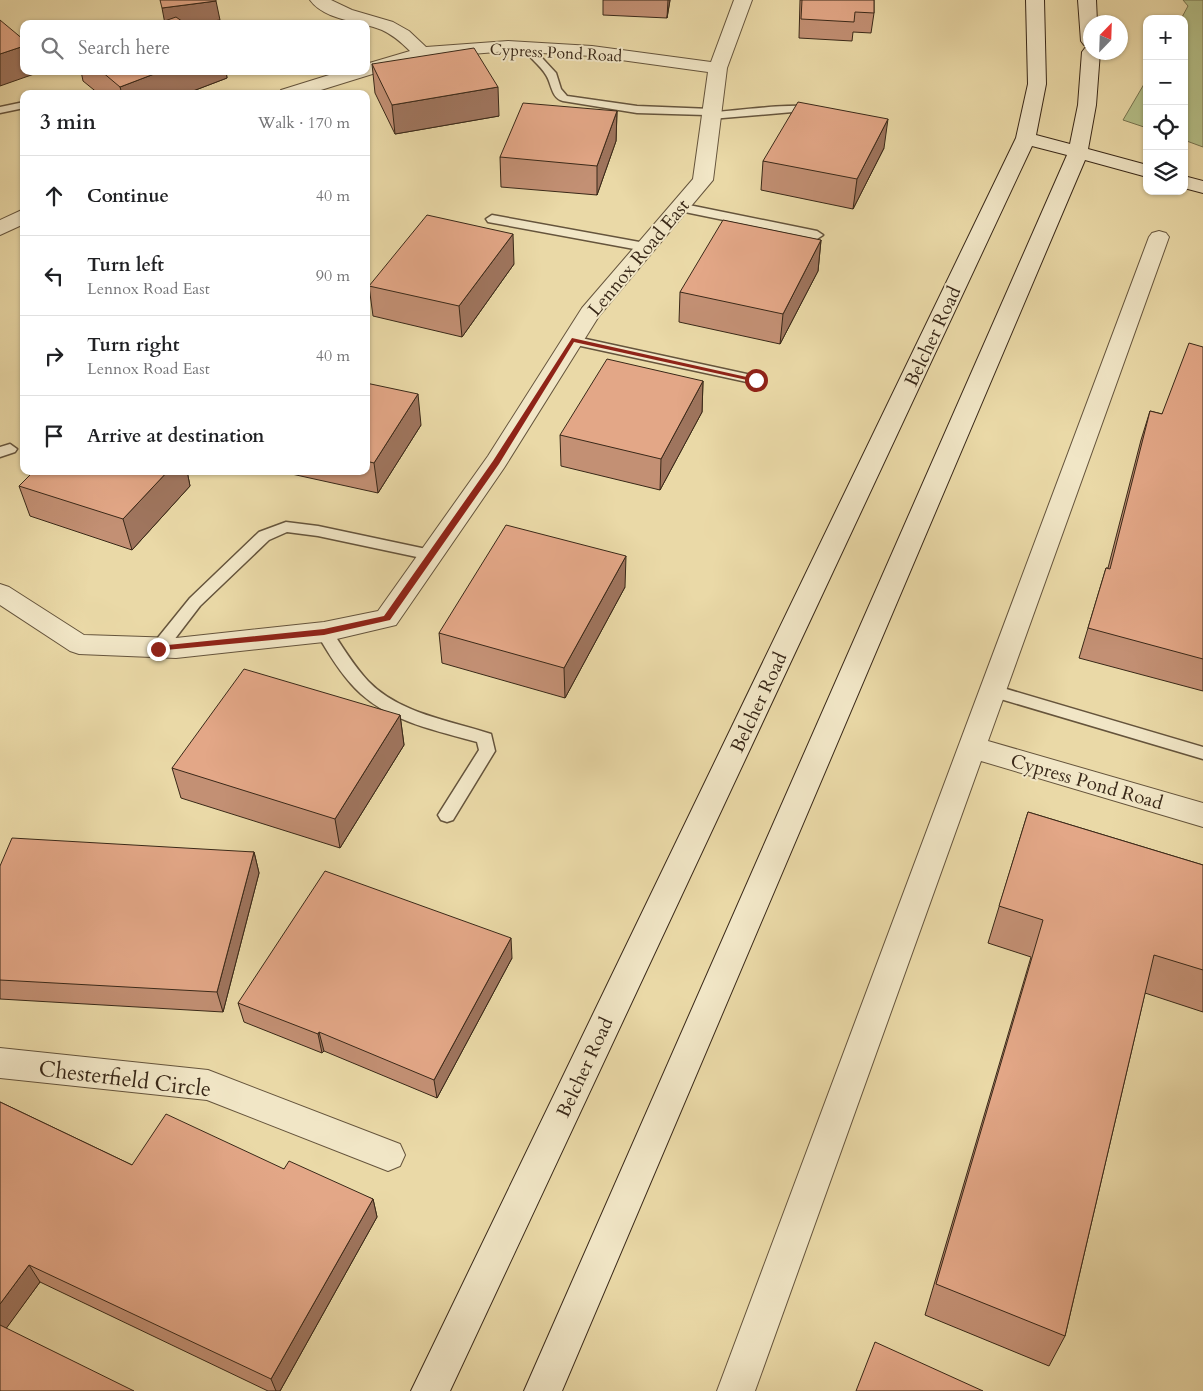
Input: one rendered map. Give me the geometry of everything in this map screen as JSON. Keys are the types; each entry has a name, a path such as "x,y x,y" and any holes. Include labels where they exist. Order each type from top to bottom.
{"street":[{"path":"319,0 366,20"},
{"name":"Lennox Road East","path":"0,593 80,644 158,649 324,632 387,618 496,462 590,312 703,180 718,68 743,0"},
{"name":"Belcher Road","path":"430,1391 1026,138 1037,84 1035,0"},
{"path":"1087,0 1088,15"},
{"path":"370,21 403,34 422,53"},
{"name":"Cypress Pond Road","path":"370,69 422,53 508,46 592,51 718,68"},
{"path":"543,1391 1078,152 1087,105 1090,60"},
{"path":"301,90 349,75"},
{"path":"1026,138 1143,171"},
{"path":"1188,183 1203,187"},
{"path":"0,229 20,217"},
{"path":"736,1391 1159,237"},
{"name":"Cypress Pond Road","path":"972,747 1203,815"},
{"name":"Chesterfield Circle","path":"0,1063 208,1085 388,1155"}],"lane":[{"path":"526,48 552,75 556,89 563,98 599,107 638,112 711,114 793,109 826,110"},
{"path":"0,110 20,106"},
{"path":"679,207 817,235"},
{"path":"492,219 645,247"},
{"path":"572,340 756,380"},
{"path":"158,649 195,602 264,536 286,527 318,531 431,555"},
{"path":"324,632 350,669 374,694 393,707 429,722 485,738 487,751 447,815"},
{"path":"993,691 1203,753"}],"green space":[{"path":"1183,0 1203,0 1203,147 1188,141 1188,15 1183,15 1188,6"},
{"path":"1143,86 1143,127 1123,120"}],"building":[{"path":"160,0 216,0 216,1 162,8"},
{"path":"802,0 874,0 874,13 855,12 854,22 801,19"},
{"path":"176,17 180,20 167,20"},
{"path":"0,20 20,37 20,47 0,54"},
{"path":"474,48 498,87 392,105 372,64"},
{"path":"106,75 152,75 120,87"},
{"path":"798,102 888,119 857,179 763,161"},
{"path":"523,103 617,111 597,166 500,157"},
{"path":"427,215 513,234 459,306 370,285"},
{"path":"723,220 821,240 783,314 680,292"},
{"path":"1189,343 1203,347 1203,659 1088,628 1106,568 1110,569 1150,411 1162,414"},
{"path":"607,359 703,381 661,459 560,435"},
{"path":"370,384 418,394 374,463 370,462"},
{"path":"30,475 164,475 123,519 19,486"},
{"path":"506,525 626,556 564,668 439,633"},
{"path":"244,669 400,715 335,819 172,768"},
{"path":"1028,812 1203,865 1203,970 1154,955 1065,1336 936,1284 1043,920 999,906"},
{"path":"12,838 254,852 217,992 0,980 0,866"},
{"path":"325,871 511,938 434,1080 319,1032 318,1034 238,1003"},
{"path":"0,1102 132,1165 166,1114 284,1169 289,1161 373,1199 271,1379 29,1265 0,1304"},
{"path":"0,1325 134,1391 0,1391"},
{"path":"875,1342 983,1391 856,1391"}],"route":[{"path":"158,649 324,632 387,618 496,462 572,340 756,380"}]}
